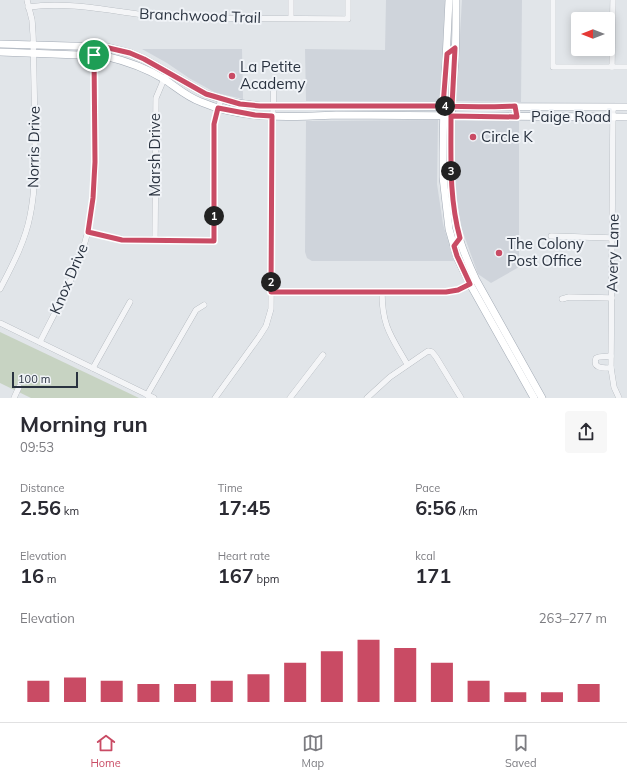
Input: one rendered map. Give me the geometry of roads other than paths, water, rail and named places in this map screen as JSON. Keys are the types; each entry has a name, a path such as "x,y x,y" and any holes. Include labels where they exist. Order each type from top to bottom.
{"main road":[{"path":"449,0 452,10 455,48 451,116 449,229 457,256 516,360 534,398"},
{"path":"456,0 452,10 443,106 443,177 450,208 473,282"},
{"name":"Paige Road","path":"0,44 96,45 130,53 169,73 193,88 206,94 240,104 273,106 627,107"},
{"path":"447,54 455,48"},
{"name":"Paige Road","path":"0,52 105,56 131,63 164,79 190,97 218,108 255,115 627,117"},
{"path":"361,106 361,116"},
{"path":"515,106 517,117"},
{"path":"454,246 460,238"},
{"path":"516,360 542,398"}],"street":[{"name":"Norris Drive","path":"0,289 24,238 30,217 32,201 35,159 34,53 32,20 27,0"},
{"path":"290,18 291,0"},
{"name":"Branchwood Trail","path":"28,7 44,4 82,2 156,17 348,19 348,0"},
{"path":"553,0 553,67 627,67"},
{"path":"612,67 613,0"},
{"name":"Knox Drive","path":"40,342 72,276 88,232 93,198 95,162 94,55 96,45"},
{"name":"Marsh Drive","path":"155,240 156,98 164,79 169,73"},
{"path":"215,398 266,326 271,309 272,116 274,82"},
{"path":"88,232 122,240 214,241 214,124 221,99"},
{"name":"Avery Lane","path":"613,107 611,368 614,387 619,398"},
{"path":"551,236 613,238"},
{"path":"271,292 446,292 458,290 473,282"},
{"path":"382,292 384,318 387,328 392,340 407,364"},
{"path":"562,299 569,297 612,298"},
{"path":"93,368 130,302"},
{"path":"147,395 196,310 204,305"},
{"path":"0,323 154,398"},
{"path":"367,398 390,377 428,351 432,352 436,356 460,398"},
{"path":"290,398 323,355"},
{"path":"611,356 596,358 594,362 599,368 611,368"},
{"path":"14,398 19,387"}],"place":[{"name":"La Petite Academy","path":"232,76"},
{"name":"Circle K","path":"473,137"},
{"name":"The Colony Post Office","path":"499,253"}]}
